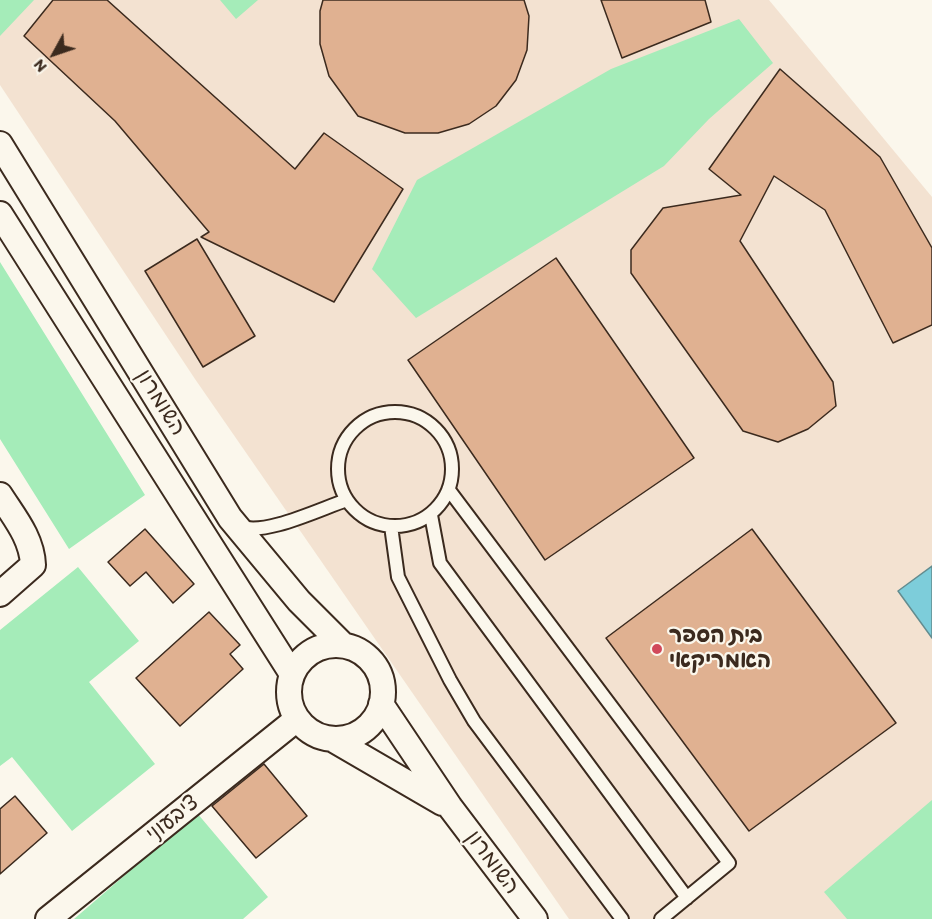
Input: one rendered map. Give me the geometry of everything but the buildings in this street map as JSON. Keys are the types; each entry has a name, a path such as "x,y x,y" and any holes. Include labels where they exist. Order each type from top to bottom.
{"street":[{"name":"השומרון","path":"0,144 231,518 299,601 343,645"},
{"name":"השומרון","path":"0,214 292,674"},
{"path":"0,495 27,538 32,552 33,565 0,594"},
{"path":"331,645 343,645 367,657 377,668 382,682 381,704 371,723 360,733 346,738 332,739 318,736 297,719 288,694 292,674 297,664 308,653 331,645"},
{"name":"השומרון","path":"381,704 450,807 535,919"},
{"name":"ציבעוני","path":"48,919 297,719"},
{"name":"השומרון","path":"332,739 450,807"}],"lane":[{"path":"398,412 413,415 439,432 447,445 452,460 449,490 442,504 431,515 418,522 391,526 371,522 347,500 341,486 338,470 346,441 356,428 368,419 398,412"},
{"path":"449,490 729,863 661,919"},
{"path":"231,518 243,527 255,530 269,528 347,500"},
{"path":"431,515 440,563 687,898"},
{"path":"391,526 398,577 450,680 474,721 622,919"}],"shaded area":[{"name":"בית הספר האמריקאי","path":"0,0 769,0 932,197 932,919 569,919 195,379 0,85"}],"green space":[{"path":"0,0 34,0 0,36"},
{"path":"220,0 258,0 236,19"},
{"path":"739,19 773,63 709,119 664,166 416,318 372,269 417,180 611,69"},
{"path":"0,262 145,495 69,549 0,439"},
{"path":"78,567 139,641 89,682 155,764 72,831 12,757 0,766 0,630"},
{"path":"932,800 932,919 847,919 824,892"},
{"path":"197,813 268,897 243,919 74,919"}],"water":[{"path":"932,566 932,638 898,591"}],"place":[{"name":"בית הספר האמריקאי","path":"657,649"}]}
